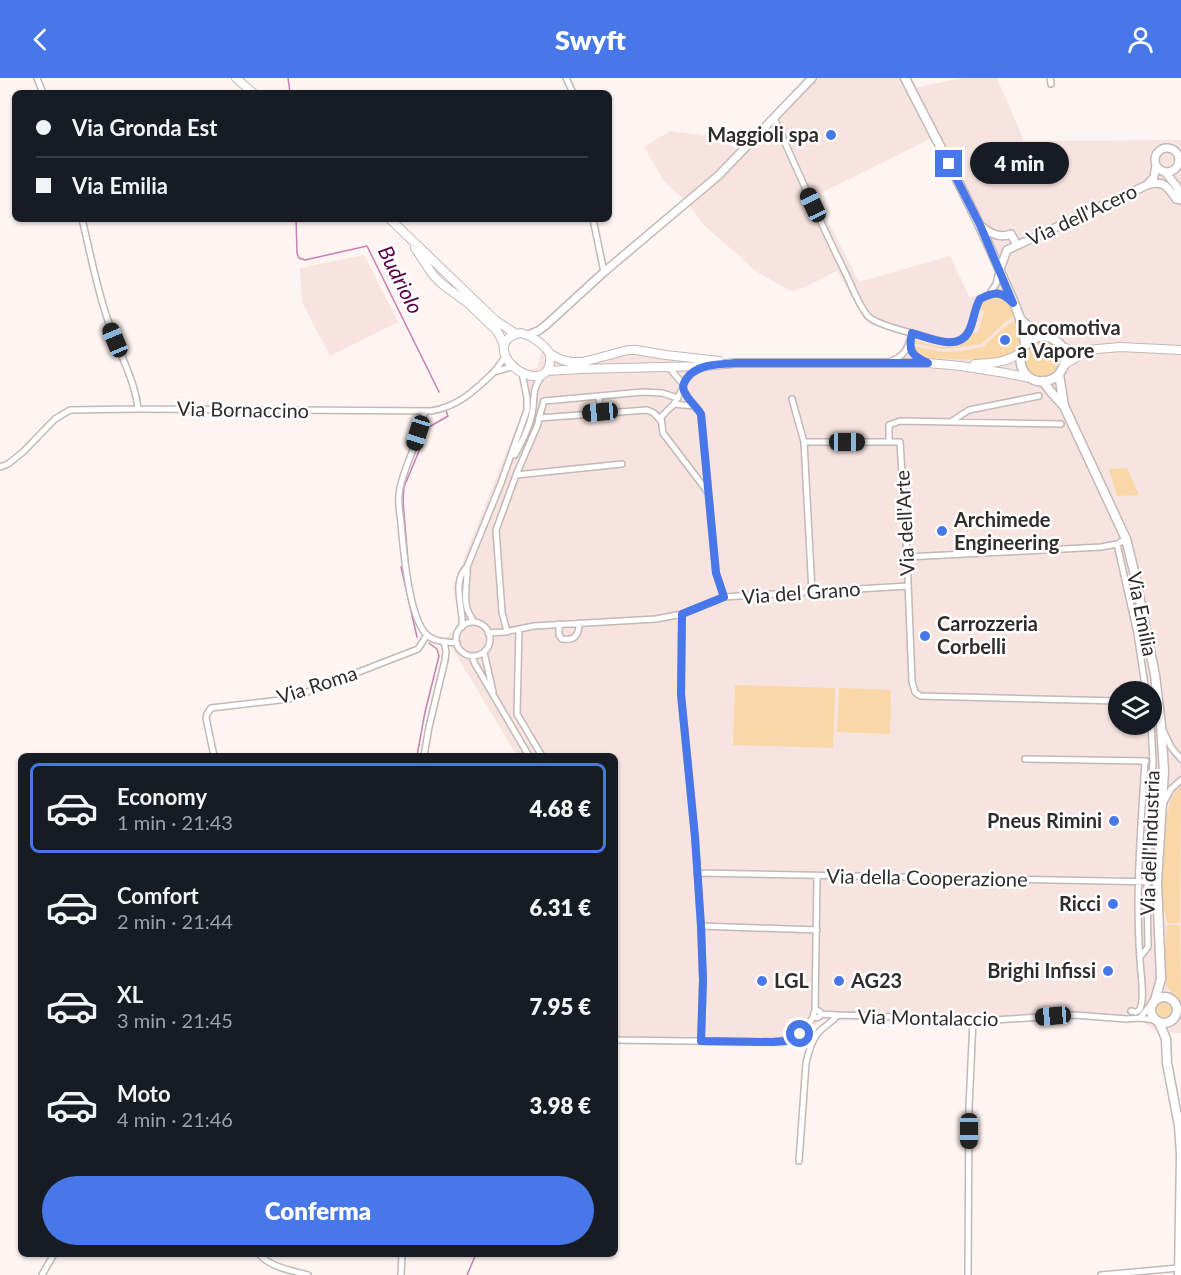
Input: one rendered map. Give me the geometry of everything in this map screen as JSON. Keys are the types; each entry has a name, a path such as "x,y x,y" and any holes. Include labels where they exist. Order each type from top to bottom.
{"main road":[{"path":"237,78 250,90"},
{"path":"905,78 1000,269 1021,319 1024,333 1020,359 1022,367 1032,379"},
{"path":"393,222 495,320 516,334"},
{"path":"407,237 433,275 469,304 497,331 508,361 528,376 544,373 735,363 888,362 961,366 1049,381 1059,374 1065,364 1088,350"},
{"path":"1021,319 1033,331 1054,339 1062,347 1070,350 1120,347 1181,350"},
{"path":"505,352 507,339 520,333 528,335 541,344 550,354 571,362 583,362 636,350 735,363"},
{"path":"961,366 1002,362 1014,357 1030,340 1044,336"},
{"path":"1062,347 1065,364"},
{"path":"544,373 550,366 550,354"},
{"name":"Via Emilia","path":"1059,374 1064,406 1126,539 1156,681"},
{"name":"Via Emilia","path":"1043,381 1064,406"},
{"name":"Via Emilia","path":"1162,735 1162,807 1157,882 1161,979 1151,1012 1166,1039"},
{"name":"Via Emilia","path":"1161,979 1177,1007 1166,1039 1167,1063 1179,1126 1181,1154 1179,1267"},
{"path":"1153,1002 1163,996 1172,999"},
{"path":"1157,1021 1164,1023 1172,1020"}],"street":[{"path":"528,335 545,326 604,272 719,175 812,78"},
{"path":"774,118 830,241 870,317 912,333 953,343 969,331 980,299 999,293 1005,294 1013,303"},
{"path":"1177,187 1179,152 1168,148 1159,150 1156,165 1177,187 1181,199"},
{"name":"Via dell'Acero","path":"1149,185 1154,177 1156,165"},
{"path":"1165,172 1178,165"},
{"name":"Via dell'Acero","path":"1149,185 1165,172"},
{"name":"Via dell'Acero","path":"1000,269 1007,250 1149,185 1159,183 1165,185 1176,199 1181,199"},
{"path":"83,222 103,305 137,397 138,409"},
{"path":"593,222 604,272"},
{"name":"Via dell'Acero","path":"980,225 986,231 999,236 1011,234 1017,245"},
{"path":"989,295 996,284 1000,269"},
{"path":"541,344 542,331 545,326"},
{"path":"888,362 904,354 910,344 912,333"},
{"path":"910,344 915,356 928,363"},
{"name":"Via Bornaccino","path":"0,467 8,464 23,452 55,418 70,410 425,411 442,409 460,401 475,390 494,372 505,352"},
{"path":"705,366 690,374 678,398 661,417 661,421 663,433 708,493"},
{"path":"663,367 671,370 701,414 716,573 724,597"},
{"path":"490,641 489,633 483,626 474,622 467,609 465,595 467,567 527,410 524,377 518,369"},
{"name":"Via Bornaccino","path":"494,372 518,369"},
{"path":"501,483 529,425 535,385 544,373"},
{"path":"506,632 502,612 496,530 538,424 544,401 643,392 662,393 678,398"},
{"path":"599,396 600,412"},
{"path":"951,422 969,410 1039,396"},
{"path":"792,399 804,442 812,592"},
{"path":"674,404 695,406"},
{"path":"539,418 646,410 654,413 661,421"},
{"path":"425,411 399,494 403,553 414,607 422,627 432,638 457,643"},
{"path":"889,442 889,424 900,421 1061,424"},
{"name":"Via dell'Arte","path":"804,442 900,442 912,681 915,692 920,696 1108,701"},
{"path":"516,475 622,464"},
{"path":"907,556 1101,547 1117,544 1126,539"},
{"path":"1117,544 1137,633 1144,681"},
{"path":"462,627 460,577 467,567"},
{"name":"Via del Grano","path":"506,632 534,626 656,619 682,614 724,597 908,586"},
{"path":"682,614 681,694 701,926 703,980 701,1041"},
{"path":"474,622 462,627 457,634 457,643 462,652 472,656 481,654 490,641 506,632"},
{"path":"559,624 559,635 562,639 568,640 577,635 579,623"},
{"path":"519,629 517,714 540,753"},
{"path":"1137,633 1146,630"},
{"path":"489,633 506,632"},
{"name":"Via Roma","path":"213,753 206,718 212,708 289,699 418,649 427,635"},
{"path":"425,753 446,652 444,642"},
{"path":"484,651 494,696"},
{"path":"472,656 527,753"},
{"path":"1162,727 1171,747 1181,759"},
{"name":"Via dell'Industria","path":"1140,958 1148,947 1147,882 1153,761 1152,735"},
{"path":"1025,759 1163,761"},
{"name":"Via dell'Industria","path":"1131,1011 1136,1012 1142,1002 1138,882 1144,761"},
{"path":"1162,807 1171,789 1181,780"},
{"path":"1142,813 1150,813"},
{"path":"1140,850 1148,851"},
{"name":"Via della Cooperazione","path":"697,873 1157,882"},
{"path":"618,1040 772,1042 787,1041 800,1034 817,1014 817,876"},
{"path":"1139,918 1147,918"},
{"path":"701,926 817,930"},
{"path":"1140,1018 1153,1002"},
{"path":"817,1014 838,1016"},
{"name":"Via Montalaccio","path":"799,1161 806,1063 809,1050 815,1036 838,1016 973,1020 1074,1015 1157,1021"},
{"path":"968,1275 969,1107 973,1020"},
{"path":"42,1275 52,1257"},
{"path":"262,1257 272,1265 308,1275"},
{"path":"401,1275 402,1257"},
{"path":"1101,1275 1179,1267"}],"shaded area":[{"path":"807,78 912,78 917,87 964,78 997,78 1024,141 1181,140 1181,1033 1157,1032 1143,1022 1065,1017 1009,1023 821,1020 783,1047 618,1044 618,753 515,753 446,638 458,621 453,587 522,412 525,397 519,371 537,368 543,347 562,355 581,357 602,353 676,354 737,360 892,358 901,350 906,336 867,323 837,271 803,288 791,291 757,272 704,225 689,205 664,181 644,147 670,131 718,137 737,149","holes":["940,134 1012,281 970,298 950,256 859,282 815,196"]},
{"path":"364,255 398,322 330,356 302,302 300,268"},
{"path":"997,296 1007,301 1014,316 981,344 944,349 913,343 914,340 947,347 961,344 973,332 978,333 984,311 979,309 983,302"},
{"path":"1015,320 1022,335 1021,341 1011,356 998,360 918,357 912,346 944,352 983,347"},
{"path":"1042,341 1055,346 1060,359 1055,372 1042,377 1029,372 1024,359 1029,346"},
{"path":"1127,468 1139,495 1117,496 1109,469"},
{"path":"735,685 835,688 833,748 733,745"},
{"path":"839,688 891,690 890,734 837,732"},
{"path":"1181,786 1180,923 1167,923 1162,904 1165,815 1168,814 1173,796"},
{"path":"1167,925 1180,925 1181,1003 1165,982 1163,946 1165,946"},
{"path":"1160,1000 1168,1000 1173,1005 1171,1016 1160,1018 1155,1013 1155,1005"}],"waterway":[{"name":"Budriolo","path":"288,78 290,90"},
{"name":"Budriolo","path":"296,222 299,258 305,260 367,246 439,392"},
{"name":"Budriolo","path":"408,561 404,487 429,427 448,416 446,411"},
{"name":"Budriolo","path":"401,567 417,637"},
{"name":"Budriolo","path":"418,753 439,656 437,649 429,643"},
{"name":"Budriolo","path":"467,1275 475,1257"}],"place":[{"name":"Maggioli spa","path":"831,135"},
{"name":"Locomotiva a Vapore","path":"1005,340"},
{"name":"Archimede Engineering","path":"942,531"},
{"name":"Carrozzeria Corbelli","path":"925,636"},
{"name":"Pneus Rimini","path":"1114,821"},
{"name":"Ricci","path":"1113,904"},
{"name":"Brighi Infissi","path":"1108,971"},
{"name":"LGL","path":"762,981"},
{"name":"AG23","path":"839,981"}],"route":[{"path":"800,1034 787,1041 701,1041 703,980 701,926 680,681 682,614 724,597 716,573 701,414 688,398 683,384 690,374 705,366 735,363 928,363 915,356 912,351 910,344 912,333 953,343 969,331 980,299 999,293 1005,294 1013,303 980,225 949,164"}]}
